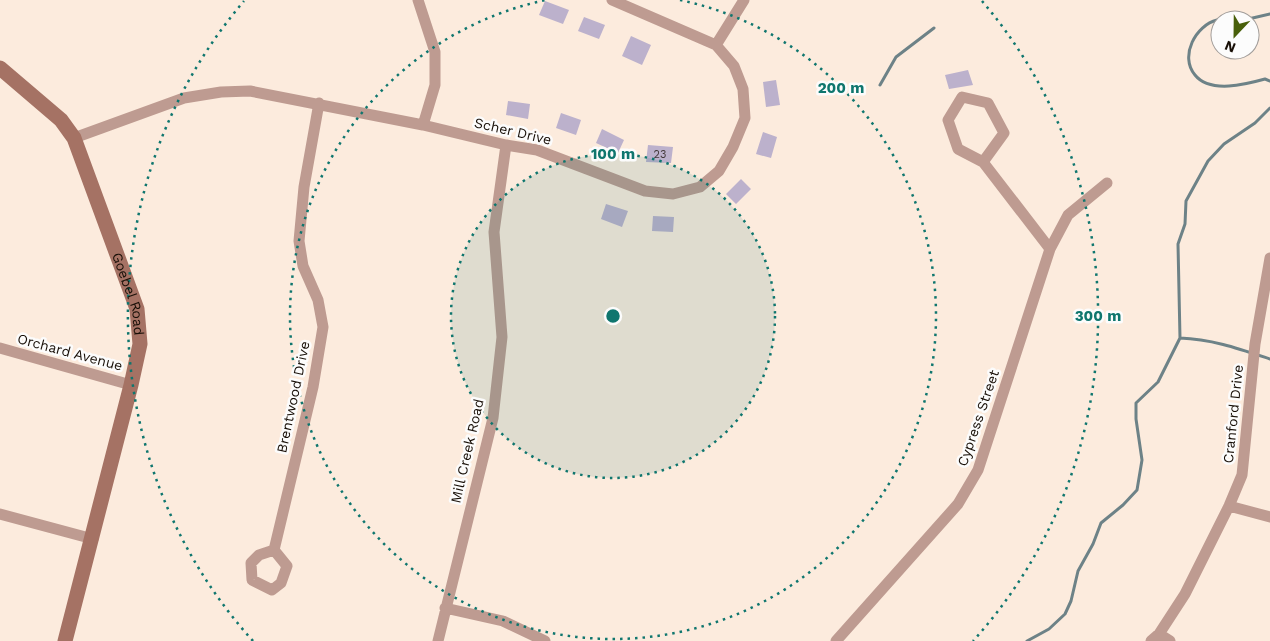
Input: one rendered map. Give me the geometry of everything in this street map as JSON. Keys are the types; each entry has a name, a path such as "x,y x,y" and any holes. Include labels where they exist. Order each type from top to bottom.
{"street":[{"path":"418,0 435,52 435,85 423,125"},
{"name":"Scher Drive","path":"74,138 184,98 221,92 250,91 423,125 506,145 537,150 644,191 674,194 700,187 719,171 733,147 745,118 743,88 734,66 716,45 612,0"},
{"path":"716,45 744,0"},
{"name":"Goebel Road","path":"0,68 61,120 74,138 137,308 140,344 132,385 65,641"},
{"path":"983,162 1004,133 988,103 962,97 948,120 958,149 983,162 1050,249"},
{"name":"Brentwood Drive","path":"274,550 312,387 323,327 318,300 303,266 299,241 304,187 319,104"},
{"name":"Mill Creek Road","path":"438,641 493,418 502,337 494,232 506,145"},
{"name":"Cypress Street","path":"836,641 958,504 978,470 1050,249 1068,216 1107,182"},
{"name":"Cranford Drive","path":"1155,637 1185,594 1229,506 1242,475 1255,346 1270,258"},
{"name":"Orchard Avenue","path":"0,348 132,385"},
{"path":"1229,506 1270,517"},
{"path":"0,514 92,539"},
{"path":"445,608 503,620 545,641"},
{"path":"1155,637 1170,641"}],"building":[{"path":"545,1 569,10 563,24 539,15"},
{"path":"584,17 605,25 599,39 578,31"},
{"path":"631,36 651,45 642,65 622,56"},
{"path":"968,70 973,85 949,89 945,75"},
{"path":"776,80 780,105 766,107 763,82"},
{"path":"508,101 530,104 528,119 506,115"},
{"path":"561,113 581,120 576,135 556,128"},
{"path":"602,129 624,140 618,153 596,143"},
{"path":"763,132 777,137 771,158 756,154"},
{"path":"648,145 673,147 671,163 646,162"},
{"path":"741,179 751,189 736,204 726,194"},
{"path":"606,204 628,211 622,227 601,219"},
{"path":"653,216 674,217 673,232 652,231"}],"waterway":[{"path":"1260,16 1270,14"},
{"path":"1210,23 1202,28 1192,42 1189,51 1190,67 1195,75 1202,81 1219,86 1239,85 1265,79 1270,81"},
{"path":"880,85 896,57 934,28"},
{"path":"1180,338 1178,244 1185,224 1186,201 1208,161 1224,144 1255,123 1270,108"},
{"path":"1180,338 1215,342 1270,359"},
{"path":"1027,641 1049,629 1065,614 1071,601 1078,571 1093,544 1101,523 1123,505 1137,490 1142,460 1136,419 1136,403 1158,382 1180,338"}]}
